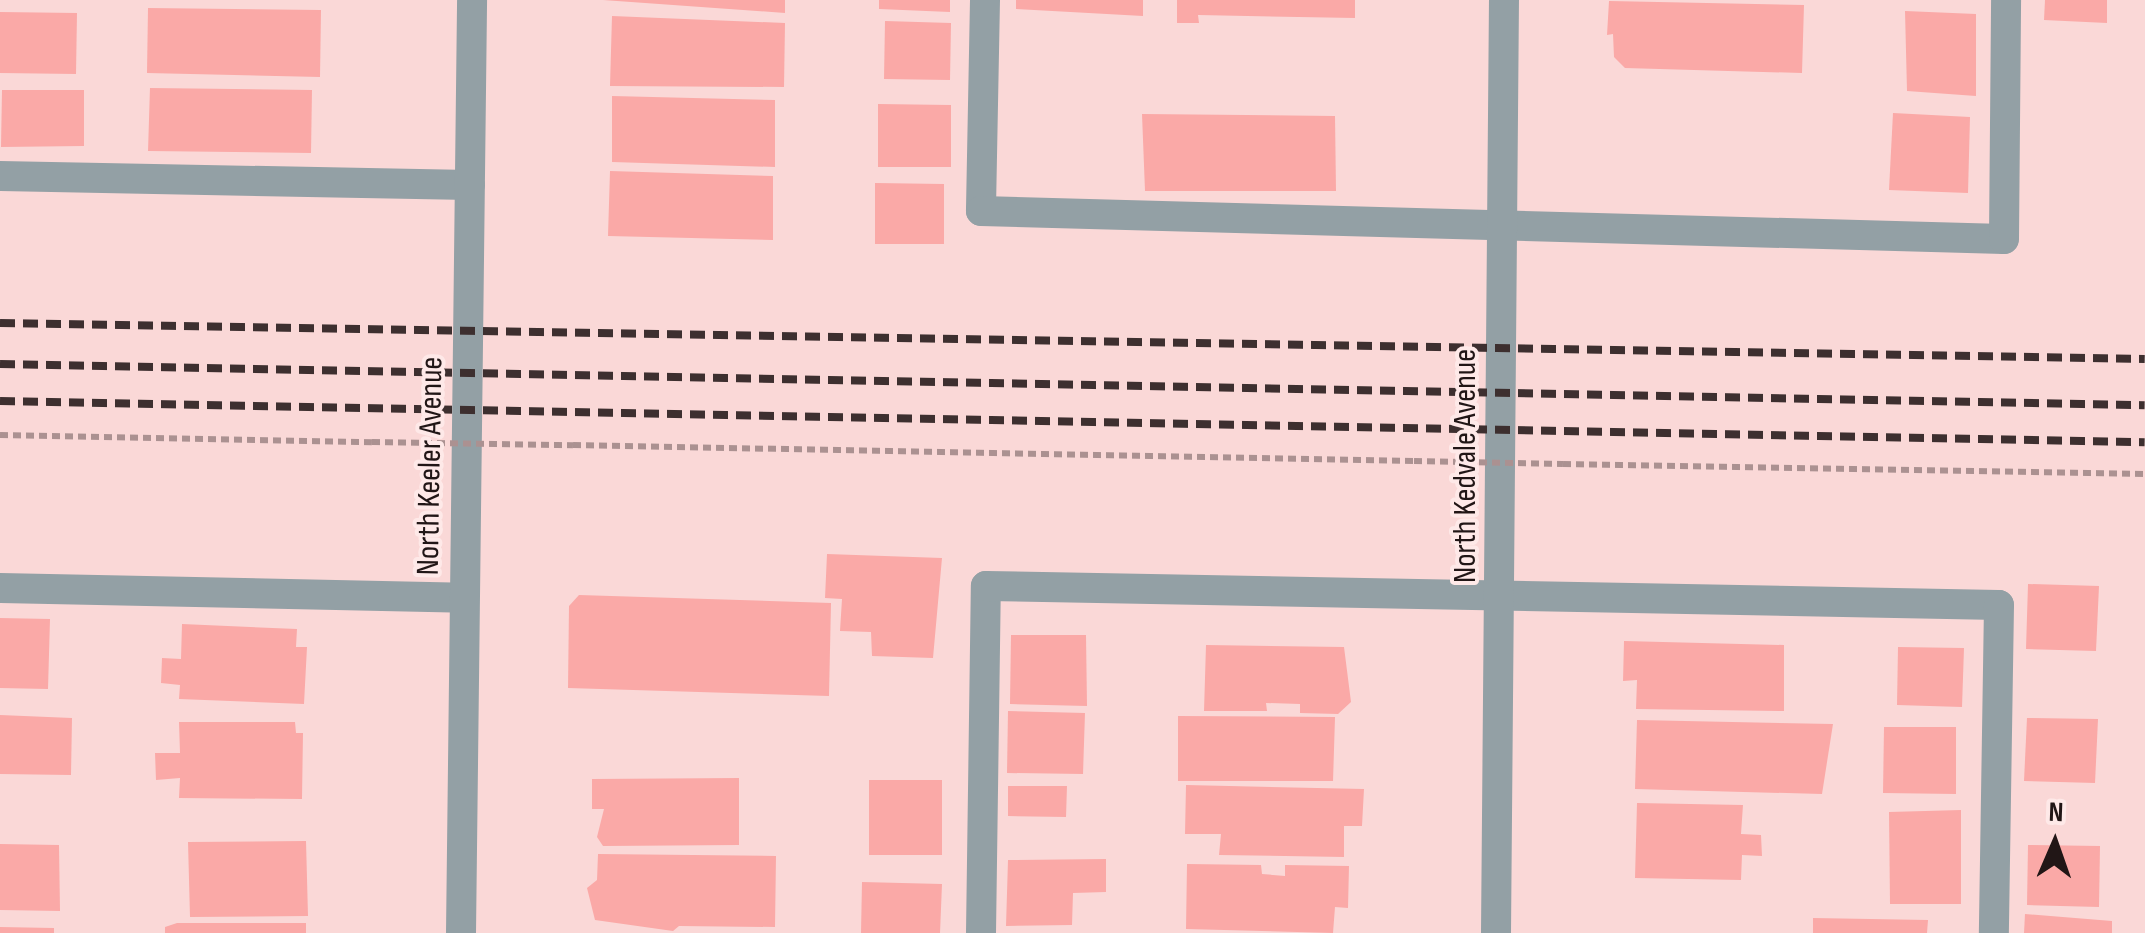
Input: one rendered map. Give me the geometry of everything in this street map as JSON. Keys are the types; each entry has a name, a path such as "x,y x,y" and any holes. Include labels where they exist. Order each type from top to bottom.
{"street":[{"name":"North Keeler Avenue","path":"460,933 472,0"},
{"path":"985,0 981,211 2004,239 2006,0"},
{"name":"North Kedvale Avenue","path":"1496,933 1504,0"},
{"path":"0,176 470,185"},
{"path":"981,933 986,586 1999,604 1994,933"},
{"path":"0,588 464,598"}],"path":[{"path":"0,435 2145,474"}],"building":[{"path":"603,0 785,0 785,13"},
{"path":"879,0 950,0 950,12 879,9"},
{"path":"1016,0 1143,0 1143,16 1016,9"},
{"path":"1177,0 1355,0 1355,18 1198,15 1199,23 1177,23"},
{"path":"2045,0 2107,0 2107,23 2044,20"},
{"path":"1609,1 1804,5 1802,73 1625,68 1614,57 1613,34 1607,35"},
{"path":"148,8 321,10 320,77 147,73"},
{"path":"1905,11 1976,14 1976,96 1907,91"},
{"path":"0,12 77,13 76,74 0,73"},
{"path":"612,16 785,23 784,87 610,86"},
{"path":"885,21 951,23 950,80 884,79"},
{"path":"150,88 312,90 311,153 148,151"},
{"path":"2,90 84,90 84,146 1,147"},
{"path":"612,96 775,100 775,167 612,162"},
{"path":"878,104 951,105 951,167 878,167"},
{"path":"1893,113 1970,117 1968,193 1889,190"},
{"path":"1142,114 1335,116 1336,191 1145,191"},
{"path":"610,171 773,176 773,240 608,236"},
{"path":"875,183 944,184 944,244 875,244"},
{"path":"827,554 942,558 933,658 872,656 871,632 840,631 842,599 825,598"},
{"path":"2028,584 2099,586 2096,651 2026,649"},
{"path":"579,595 831,603 829,696 568,688 569,606"},
{"path":"0,618 50,619 48,689 0,688"},
{"path":"182,624 297,629 296,647 307,647 304,704 179,699 180,685 161,683 162,658 181,659"},
{"path":"1011,635 1086,635 1087,706 1010,704"},
{"path":"1624,641 1784,645 1784,711 1636,709 1637,680 1623,681"},
{"path":"1206,645 1344,647 1351,702 1338,714 1300,713 1300,704 1266,703 1267,711 1204,711"},
{"path":"1898,647 1964,648 1962,707 1897,705"},
{"path":"1008,711 1085,713 1083,774 1007,773"},
{"path":"0,715 72,718 71,775 0,774"},
{"path":"1178,716 1335,717 1333,781 1178,781"},
{"path":"2027,718 2098,719 2095,783 2024,781"},
{"path":"1637,720 1833,724 1822,794 1635,789"},
{"path":"179,722 295,722 296,733 303,733 302,799 179,798 180,778 156,780 155,753 180,753"},
{"path":"1884,727 1956,727 1956,794 1883,793"},
{"path":"739,778 739,845 603,846 597,837 604,809 592,809 592,779"},
{"path":"869,780 942,780 942,855 869,855"},
{"path":"1186,785 1364,789 1362,826 1344,826 1344,857 1219,855 1221,834 1185,834"},
{"path":"1008,786 1067,786 1066,817 1008,816"},
{"path":"1637,803 1743,805 1741,834 1761,835 1762,856 1742,855 1741,880 1635,878"},
{"path":"1961,810 1961,904 1890,904 1889,812"},
{"path":"306,841 308,916 190,917 188,842"},
{"path":"0,844 59,845 60,911 0,910"},
{"path":"2028,845 2100,846 2099,907 2027,905"},
{"path":"598,854 776,856 775,927 679,926 673,931 595,920 587,888 597,880"},
{"path":"1106,859 1106,892 1073,893 1072,925 1006,926 1008,860"},
{"path":"1187,864 1261,865 1262,874 1285,876 1285,865 1349,866 1348,908 1335,907 1333,933 1186,929"},
{"path":"862,882 942,884 940,933 861,933"},
{"path":"2025,914 2112,921 2112,933 2024,933"},
{"path":"1813,918 1928,920 1927,933 1813,933"},
{"path":"177,923 306,923 306,933 165,933 165,927"},
{"path":"0,927 54,928 54,933 0,933"}],"railway":[{"path":"0,323 2145,359"},
{"path":"0,364 2145,405"},
{"path":"0,401 2145,442"}]}
